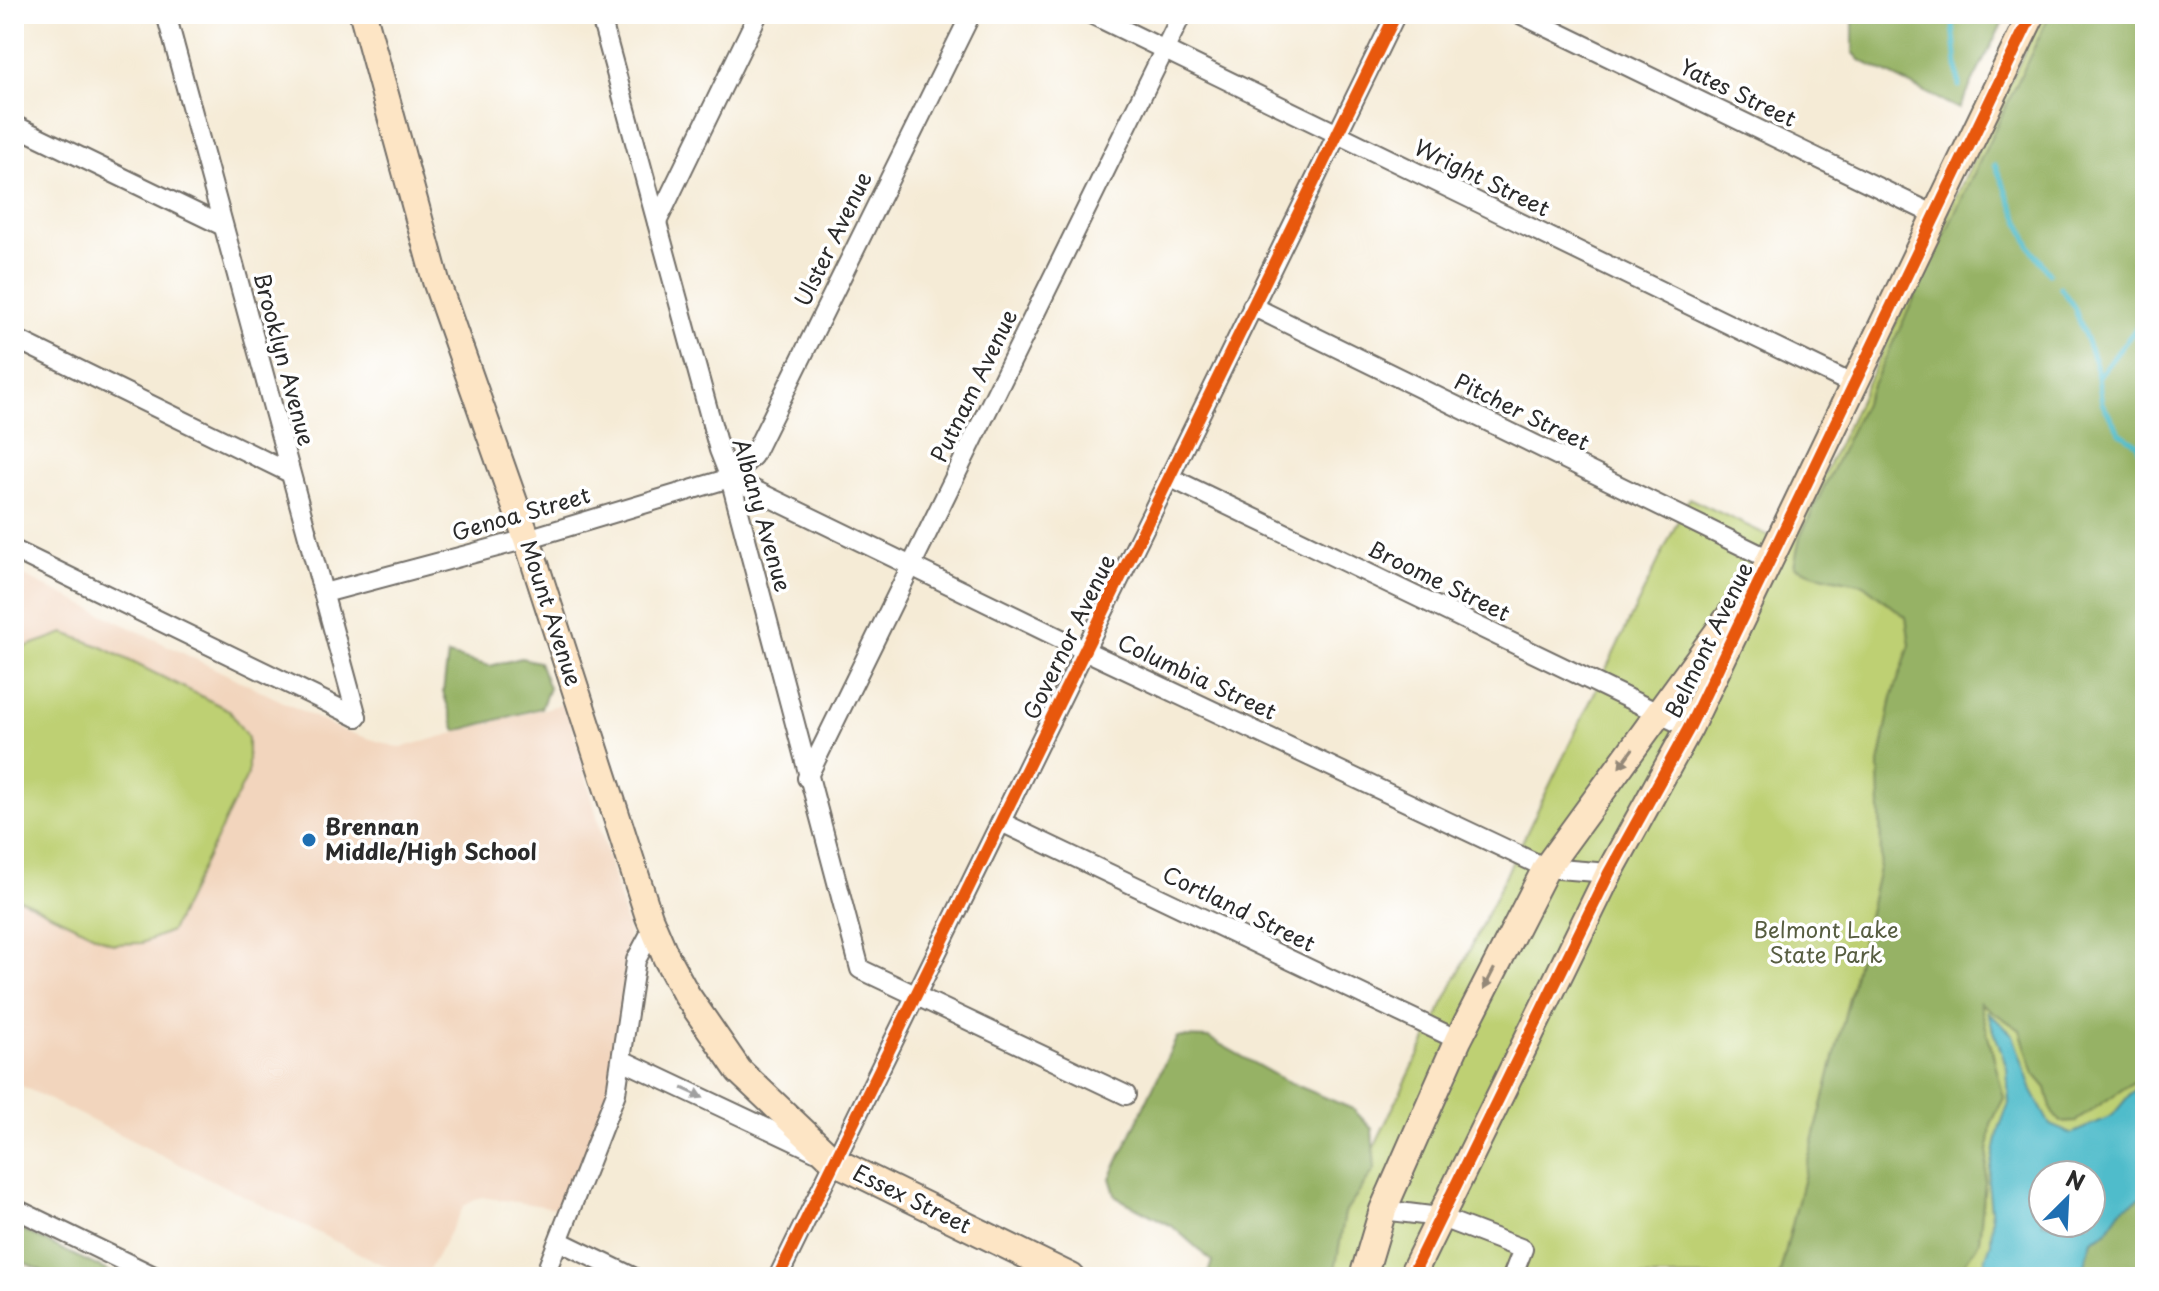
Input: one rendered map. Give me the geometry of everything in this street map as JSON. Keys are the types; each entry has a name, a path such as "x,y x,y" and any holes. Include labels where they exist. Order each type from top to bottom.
{"street":[{"name":"Brooklyn Avenue","path":"14,550 357,717 166,14"},
{"name":"Mount Avenue","path":"363,14 436,281 527,539 653,928 686,994 739,1071 834,1161"},
{"name":"Albany Avenue","path":"600,14 719,450 730,478 860,969 1126,1095"},
{"path":"657,222 758,14"},
{"name":"Ulster Avenue","path":"730,478 753,456 971,14"},
{"name":"Wright Street","path":"1091,14 1854,385"},
{"name":"Putnam Avenue","path":"807,778 1182,14"},
{"name":"Governor Avenue","path":"778,1277 1396,14"},
{"name":"Yates Street","path":"1520,14 1935,215"},
{"name":"Belmont Avenue","path":"1411,1277 1609,873 1689,728 2032,14"},
{"path":"14,125 223,226"},
{"name":"Pitcher Street","path":"1252,306 1771,560"},
{"path":"14,338 290,473"},
{"name":"Broome Street","path":"1169,477 1689,728"},
{"name":"Genoa Street","path":"324,593 527,539 730,478"},
{"name":"Columbia Street","path":"730,478 1084,650 1546,868 1609,873"},
{"name":"Belmont Avenue","path":"1363,1277 1383,1210 1458,1040 1546,868 1771,560"},
{"name":"Cortland Street","path":"1001,822 1458,1040"},
{"path":"544,1277 616,1093 636,960 653,928"},
{"name":"Essex Street","path":"622,1060 1071,1277"},
{"path":"14,1208 156,1277"},
{"path":"1383,1210 1439,1217 1523,1249 1512,1277"},
{"path":"559,1241 633,1277"},
{"path":"1349,1277 1373,1243"}],"shaded area":[{"name":"Brennan Middle/High School","path":"14,571 341,730 400,748 566,703 629,933 612,1090 571,1210 481,1197 464,1206 425,1277 407,1277 14,1082"}],"green space":[{"path":"1853,14 2007,14 1959,109 1860,60 1853,52"},
{"name":"Belmont Lake State Park","path":"2043,14 2145,14 2145,1277 1224,1277 1356,1184 1689,498 1790,546"},
{"path":"2050,14 2145,14 2145,1074 2076,1121 2060,1122 2052,1112 2046,1088 2034,1074 2020,1030 1980,1003 2004,1098 1991,1124 1979,1242 1965,1263 1967,1277 1779,1277 1881,860 1879,764 1892,697 1910,645 1906,617 1863,584 1815,574 1794,566 1800,537"},
{"path":"64,633 100,646 229,710 248,738 248,774 171,931 142,943 113,944 14,896 14,659 19,649"},
{"path":"448,655 490,666 521,658 539,662 549,688 541,708 456,731 443,692"},
{"path":"1177,1037 1209,1038 1284,1080 1353,1109 1372,1129 1375,1169 1345,1213 1334,1277 1207,1277 1212,1261 1172,1226 1116,1197 1110,1178"},
{"path":"2145,1194 2145,1277 2089,1277 2085,1264 2092,1240 2107,1239 2107,1230 2121,1210"},
{"path":"14,1226 120,1277 55,1277 14,1258"}],"water":[{"path":"1987,1011 2013,1035 2032,1091 2050,1125 2071,1134 2112,1116 2145,1080 2145,1194 2121,1210 2107,1230 2107,1159 2027,1159 2027,1239 2094,1239 2085,1264 2089,1277 1979,1277 1991,1243 1988,1183 1999,1129 2009,1103 2007,1068"}],"waterway":[{"path":"1952,14 1959,86"},
{"path":"1995,165 2031,248 2049,273"},
{"path":"2060,287 2074,307 2096,365 2102,403 2120,433 2137,444 2145,468"},
{"path":"2099,376 2145,317"}],"cycle path":[{"path":"778,1277 1396,14"},
{"path":"1411,1277 1609,873 1689,728 2032,14"}],"place":[{"name":"Brennan Middle/High School","path":"309,840"}]}
